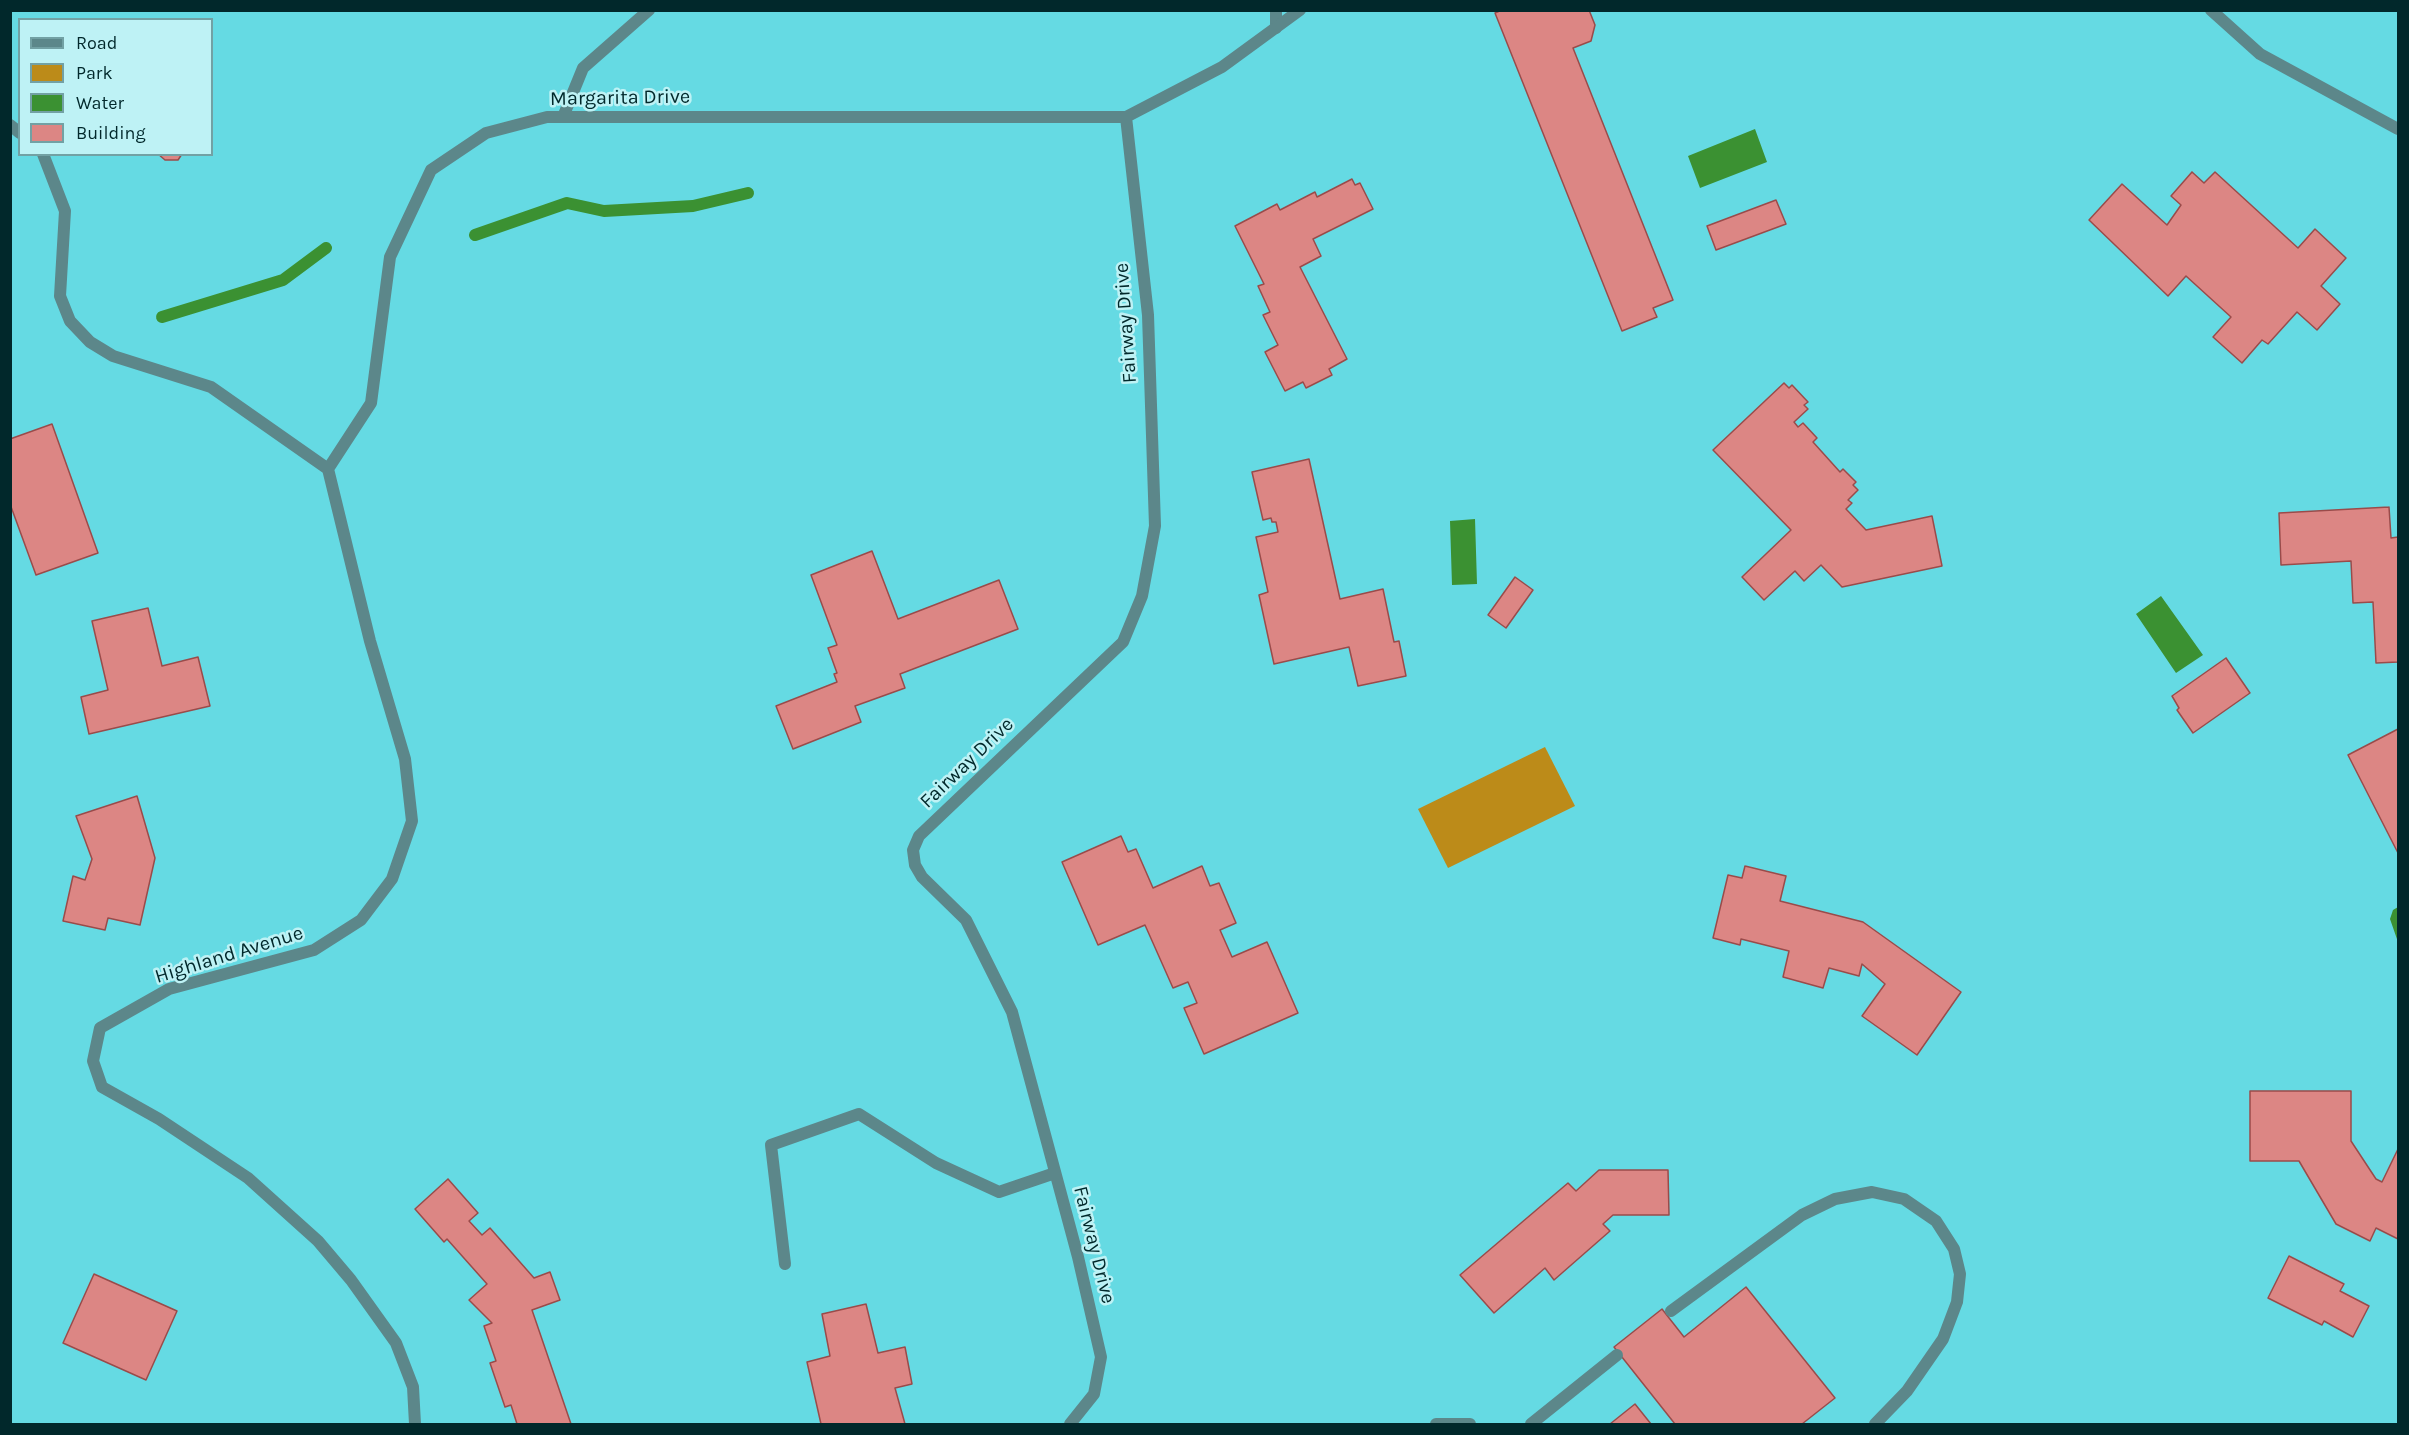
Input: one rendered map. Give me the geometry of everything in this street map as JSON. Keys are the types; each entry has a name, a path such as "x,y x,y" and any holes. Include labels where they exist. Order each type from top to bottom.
{"street":[{"path":"563,117 583,68 649,10"},
{"path":"1276,10 1276,28"},
{"name":"Margarita Drive","path":"328,469 370,403 390,257 431,170 486,133 547,117 1126,117 1222,66 1300,10"},
{"path":"2211,10 2260,54 2398,129"},
{"name":"Fairway Drive","path":"1070,1425 1094,1394 1101,1357 1012,1012 966,920 922,878 915,866 913,850 919,836 1123,642 1142,596 1155,526 1154,491 1148,315 1126,117"},
{"path":"44,156 65,211 60,296 70,321 90,342 113,356 212,387 328,469"},
{"name":"Highland Avenue","path":"328,469 370,641 405,759 412,821 392,879 361,920 315,950 169,989 100,1028 93,1061 102,1087 159,1119 248,1178 318,1242 351,1280 396,1343 413,1387 415,1425"},
{"path":"785,1264 771,1145 859,1114 936,1163 999,1192 1055,1173"},
{"path":"1671,1311 1802,1215 1835,1199 1872,1192 1905,1199 1936,1221 1954,1249 1960,1274 1957,1302 1943,1339 1907,1391 1875,1425"},
{"path":"1531,1425 1617,1355"},
{"path":"1436,1425 1470,1425"}],"green space":[{"path":"1545,747 1575,806 1448,868 1418,809"}],"water":[{"path":"1755,129 1767,162 1700,188 1688,156"},
{"path":"1475,519 1477,584 1452,585 1450,521"},
{"path":"2161,596 2203,655 2176,673 2136,614"},
{"path":"2398,907 2398,942 2390,919 2393,910"}],"building":[{"path":"1502,10 1589,10 1595,25 1591,41 1573,48 1673,300 1653,308 1657,317 1622,331 1495,13"},
{"path":"160,156 181,156 178,160 165,160"},
{"path":"2192,172 2204,183 2215,172 2298,248 2315,229 2346,258 2321,286 2340,304 2317,330 2297,312 2268,344 2262,340 2242,363 2213,337 2231,317 2186,276 2168,296 2089,220 2122,184 2167,225 2181,205 2171,196"},
{"path":"1352,179 1355,185 1360,183 1373,209 1313,239 1321,256 1300,267 1347,359 1329,369 1332,375 1306,388 1303,382 1285,391 1265,352 1278,345 1263,315 1270,312 1258,286 1264,284 1235,226 1277,204 1280,210 1315,192 1317,197"},
{"path":"1776,200 1786,224 1716,250 1707,226"},
{"path":"1784,383 1789,388 1792,385 1808,402 1804,405 1808,409 1794,422 1798,427 1803,423 1817,438 1813,442 1840,472 1843,469 1856,482 1853,485 1858,490 1848,500 1852,503 1846,509 1866,530 1932,516 1942,566 1842,587 1821,565 1804,581 1795,571 1764,600 1742,577 1791,530 1713,450"},
{"path":"52,424 98,553 36,575 10,504 10,439"},
{"path":"1309,459 1340,599 1383,589 1394,642 1399,641 1406,676 1358,686 1349,647 1274,664 1259,595 1268,592 1256,537 1278,532 1276,522 1272,522 1271,518 1263,520 1252,472"},
{"path":"2389,507 2391,538 2398,537 2398,662 2376,663 2373,602 2353,603 2351,561 2281,565 2279,513"},
{"path":"872,551 898,619 999,580 1018,629 900,674 905,688 855,706 861,722 793,749 776,706 837,682 834,674 837,673 828,648 837,645 811,575"},
{"path":"1515,577 1533,590 1506,628 1488,615"},
{"path":"148,608 162,666 198,657 210,706 89,734 81,697 108,690 92,621"},
{"path":"2226,658 2250,693 2193,733 2177,710 2179,708 2172,696"},
{"path":"2398,729 2398,853 2348,755"},
{"path":"137,796 155,858 140,925 108,918 105,930 63,921 73,876 85,880 92,859 76,816"},
{"path":"1121,836 1128,852 1136,849 1153,888 1202,866 1210,886 1219,883 1236,923 1220,930 1232,957 1267,942 1298,1013 1204,1054 1184,1008 1197,1003 1188,982 1173,988 1145,925 1098,945 1062,862"},
{"path":"1745,866 1786,876 1780,901 1863,922 1961,992 1917,1055 1862,1016 1885,984 1862,964 1859,976 1829,968 1823,988 1783,977 1789,951 1741,939 1740,945 1713,938 1728,875 1742,878"},
{"path":"2250,1091 2351,1091 2351,1141 2376,1179 2382,1182 2398,1149 2398,1239 2376,1228 2370,1241 2336,1224 2299,1161 2250,1161"},
{"path":"1599,1170 1668,1170 1669,1215 1613,1215 1603,1224 1610,1231 1554,1280 1545,1268 1494,1313 1460,1275 1568,1183 1576,1191"},
{"path":"448,1179 478,1213 469,1221 482,1235 490,1228 534,1278 550,1272 560,1300 532,1310 571,1424 517,1424 511,1405 505,1407 490,1363 496,1361 484,1326 492,1323 469,1300 487,1284 447,1239 444,1242 415,1209"},
{"path":"2289,1256 2344,1284 2340,1291 2369,1306 2353,1337 2324,1321 2322,1325 2268,1298"},
{"path":"94,1274 177,1311 146,1380 63,1343"},
{"path":"1746,1287 1835,1398 1802,1424 1675,1424 1614,1347 1662,1309 1684,1337"},
{"path":"866,1304 878,1353 905,1347 912,1384 895,1388 905,1424 821,1424 807,1362 830,1356 822,1314"},
{"path":"1635,1404 1651,1424 1610,1424"}],"waterway":[{"path":"475,235 567,203 604,211 693,206 748,193"},
{"path":"162,317 283,280 326,248"}]}
